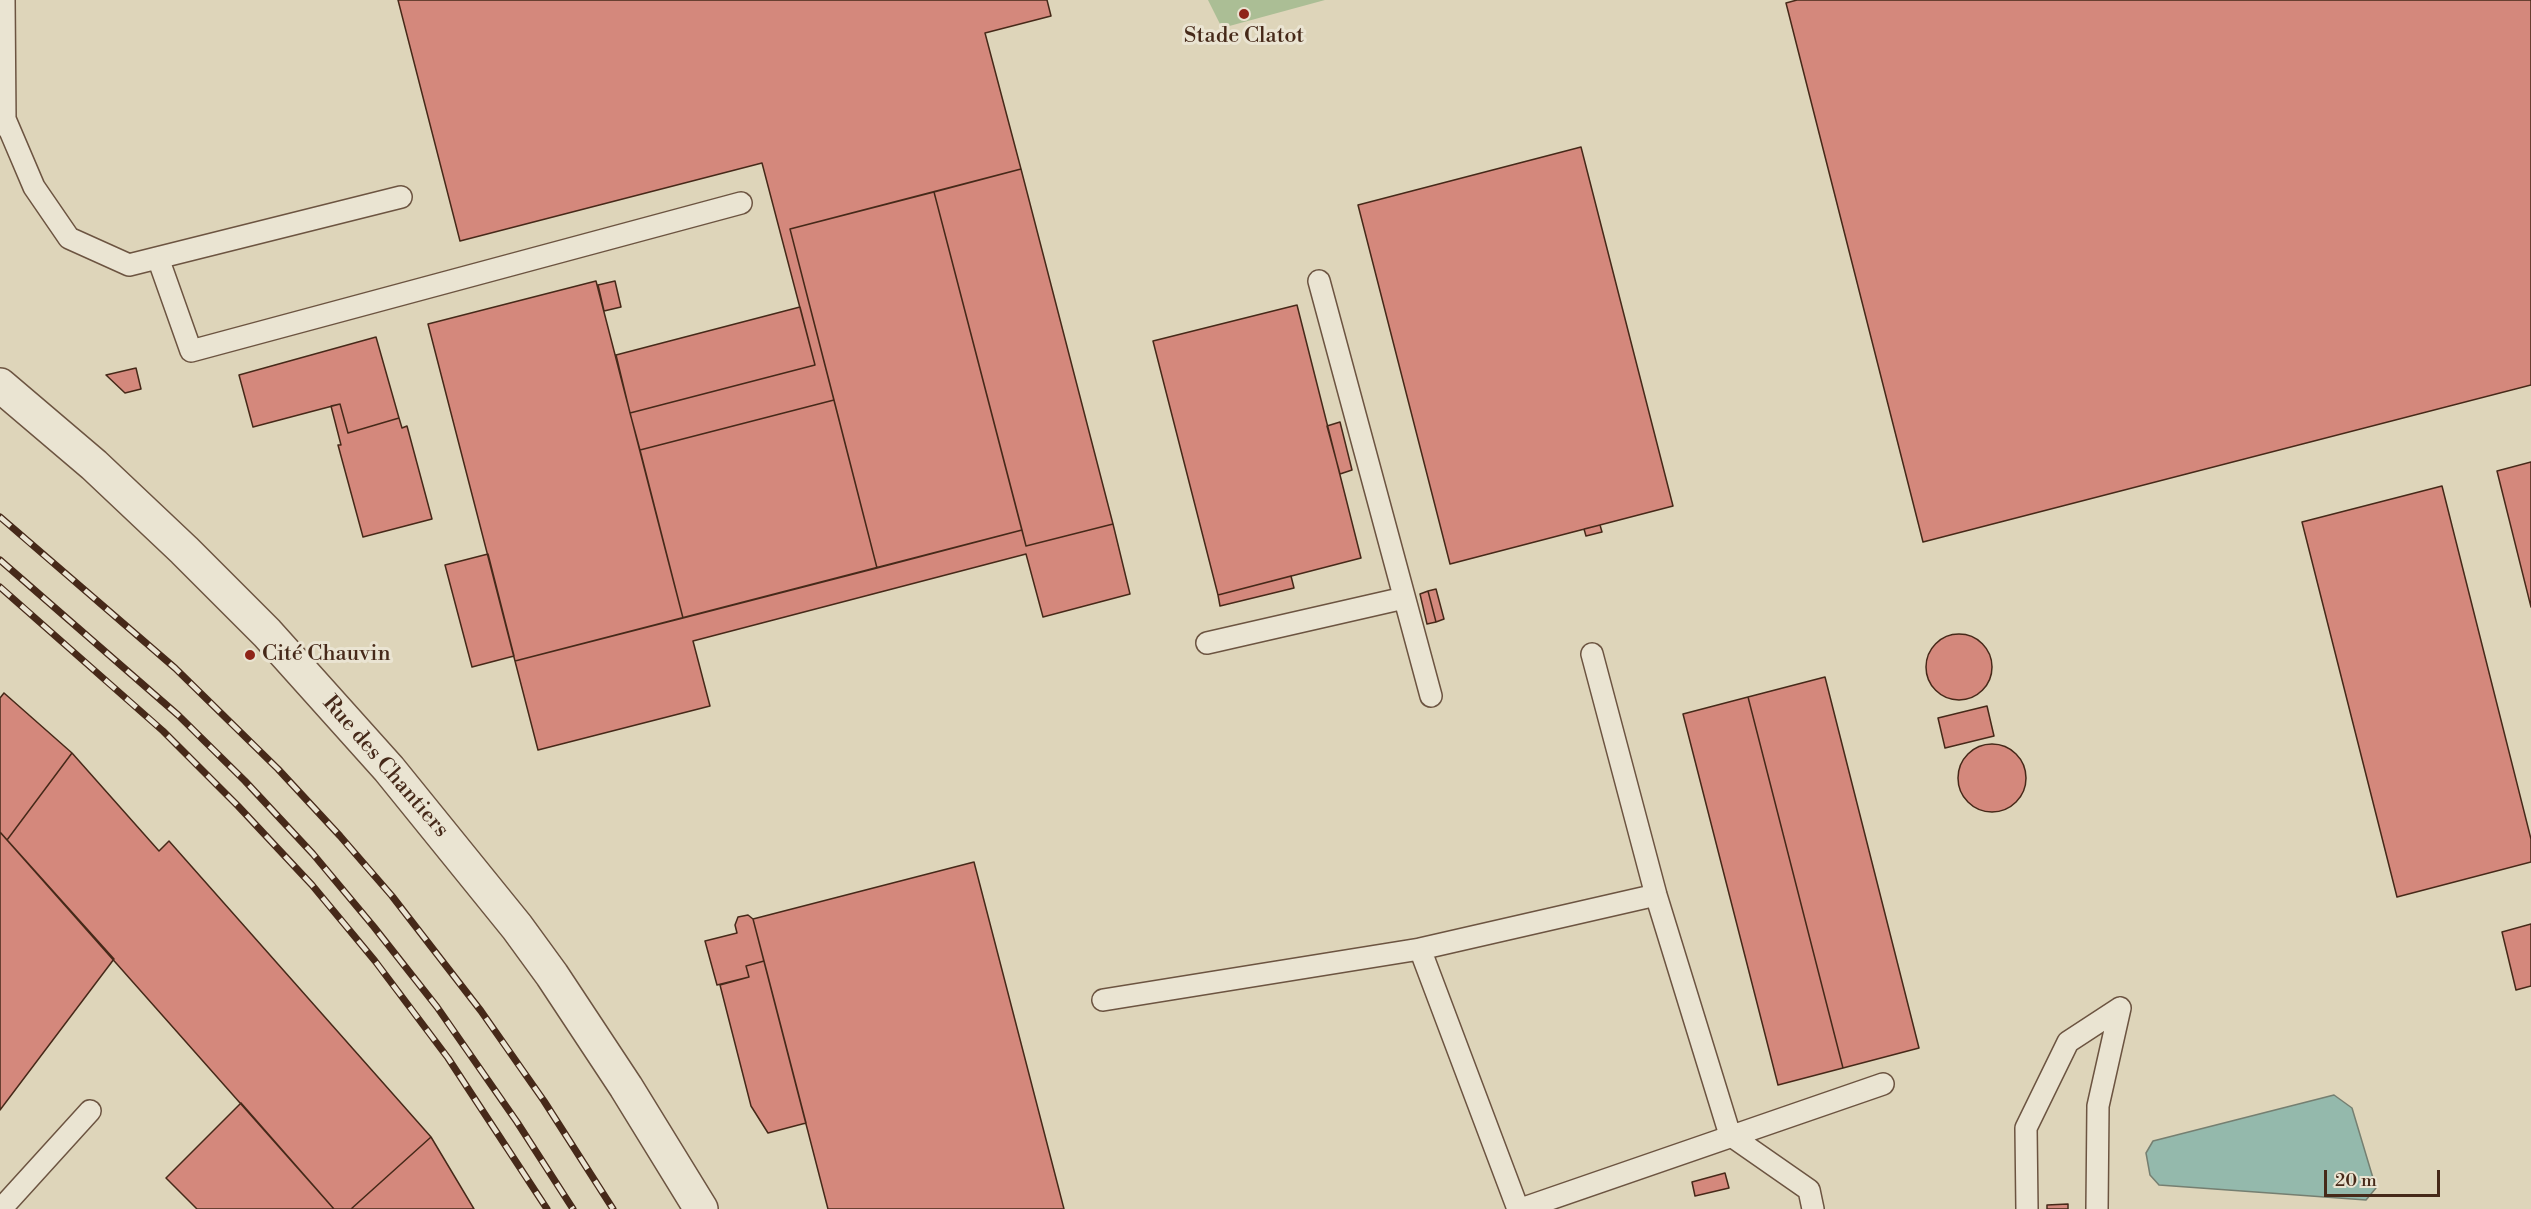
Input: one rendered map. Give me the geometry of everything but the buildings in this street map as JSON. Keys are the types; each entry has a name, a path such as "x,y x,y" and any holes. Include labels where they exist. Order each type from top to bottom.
{"street":[{"name":"Rue des Chantiers","path":"0,385 132,500 259,625 403,786 517,927 558,984 613,1067 701,1209"}],"lane":[{"path":"4,0 2,122 34,187 69,238 129,265 401,197"},
{"path":"158,258 191,351 741,202"},
{"path":"1319,281 1431,696"},
{"path":"1207,643 1404,598"},
{"path":"1592,654 1656,896 1730,1135 1809,1190 1813,1209"},
{"path":"1103,1000 1419,949 1656,896"},
{"path":"1419,949 1519,1209 1883,1084"},
{"path":"2027,1209 2026,1128 2068,1042 2120,1008 2098,1106 2097,1209"},
{"path":"1,1209 90,1110"}],"green space":[{"name":"Stade Clatot","path":"1208,0 1325,0 1222,28"}],"water":[{"path":"2334,1095 2352,1108 2376,1188 2366,1200 2159,1185 2150,1175 2146,1153 2153,1141"}],"railway":[{"path":"0,517 175,668 278,769 340,836 392,896 481,1011 544,1101 613,1209"},
{"path":"0,560 178,715 245,781 313,854 437,1007 517,1122 573,1209"},
{"path":"0,587 163,731 312,885 375,961 448,1058 547,1209"}],"place":[{"name":"Stade Clatot","path":"1244,14"},
{"name":"Cité Chauvin","path":"250,655"}]}
